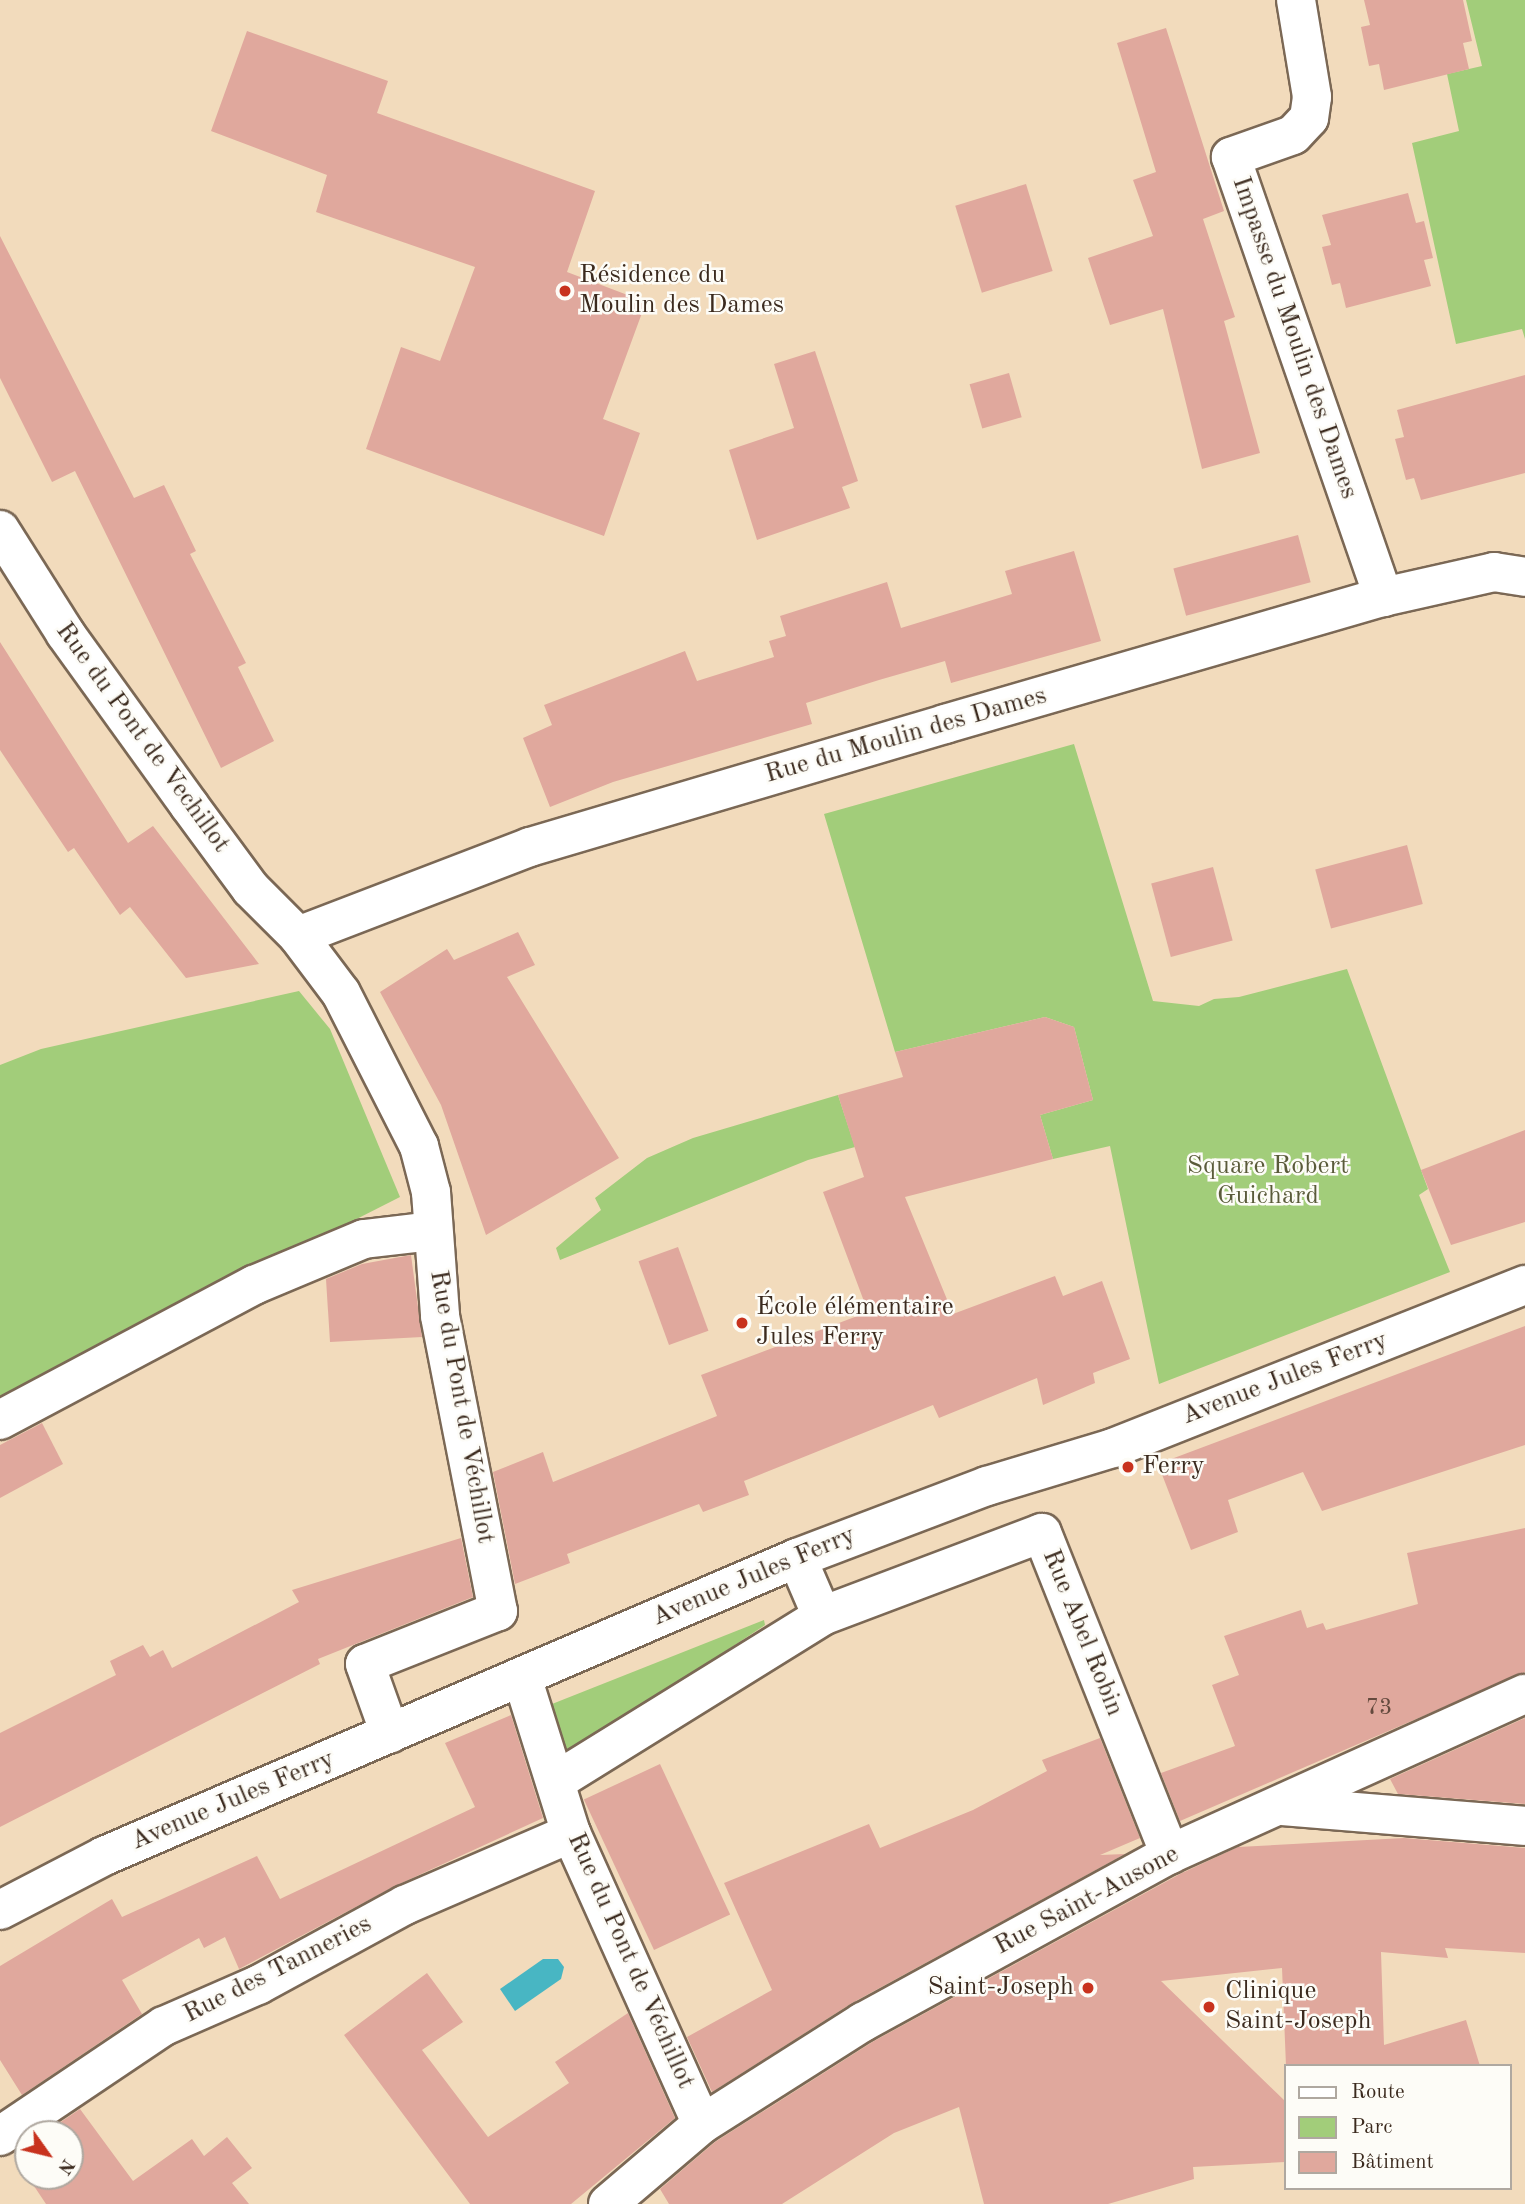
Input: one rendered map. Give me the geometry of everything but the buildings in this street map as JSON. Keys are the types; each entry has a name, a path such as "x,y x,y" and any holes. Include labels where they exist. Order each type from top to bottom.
{"street":[{"name":"Impasse du Moulin des Dames","path":"1296,0 1312,97 1309,118 1293,135 1231,157 1384,597"},
{"name":"Rue du Pont de Vechillot","path":"0,530 65,633 189,805 251,889 298,936"},
{"name":"Rue du Moulin des Dames","path":"298,936 530,847 1384,597 1494,572 1525,576"},
{"name":"Rue du Pont de Véchillot","path":"298,936 355,1015 419,1146 431,1192 440,1315 498,1611 365,1664 390,1734"},
{"path":"0,1420 254,1284 364,1239 432,1231"},
{"name":"Avenue Jules Ferry","path":"0,1909 104,1856 797,1558 987,1486 1114,1448 1525,1285"},
{"name":"Rue Abel Robin","path":"822,1616 1042,1533 1171,1854"},
{"path":"558,1780 822,1616 797,1558"},
{"name":"Rue du Pont de Véchillot","path":"522,1677 558,1780 571,1833 702,2124"},
{"name":"Rue Saint-Ausone","path":"608,2204 702,2124 863,2022 1171,1854 1525,1694"},
{"path":"1282,1805 1525,1826"},
{"name":"Rue des Tanneries","path":"0,2136 164,2026 258,1985 405,1905 571,1833"}],"green space":[{"path":"1466,0 1525,0 1525,339 1522,329 1456,344 1412,143 1459,131 1447,74 1482,66"},
{"name":"Square Robert Guichard","path":"1074,744 1153,1001 1199,1006 1214,999 1239,997 1347,969 1428,1189 1419,1195 1450,1272 1159,1384 1110,1146 1053,1159 1040,1115 1093,1100 1074,1027 1045,1017 895,1052 824,814"},
{"path":"299,991 330,1029 400,1197 0,1400 0,1065 41,1049"},
{"path":"838,1095 855,1147 808,1160 560,1260 556,1248 601,1210 595,1198 647,1158 693,1138"},
{"path":"764,1620 765,1625 567,1756 552,1704"}],"water":[{"path":"543,1959 558,1959 564,1967 561,1979 515,2011 500,1989"}],"place":[{"name":"Résidence du Moulin des Dames","path":"565,291"},
{"name":"École élémentaire Jules Ferry","path":"742,1323"},
{"name":"Ferry","path":"1128,1467"},
{"name":"Saint-Joseph","path":"1088,1988"},
{"name":"Clinique Saint-Joseph","path":"1209,2007"}]}
